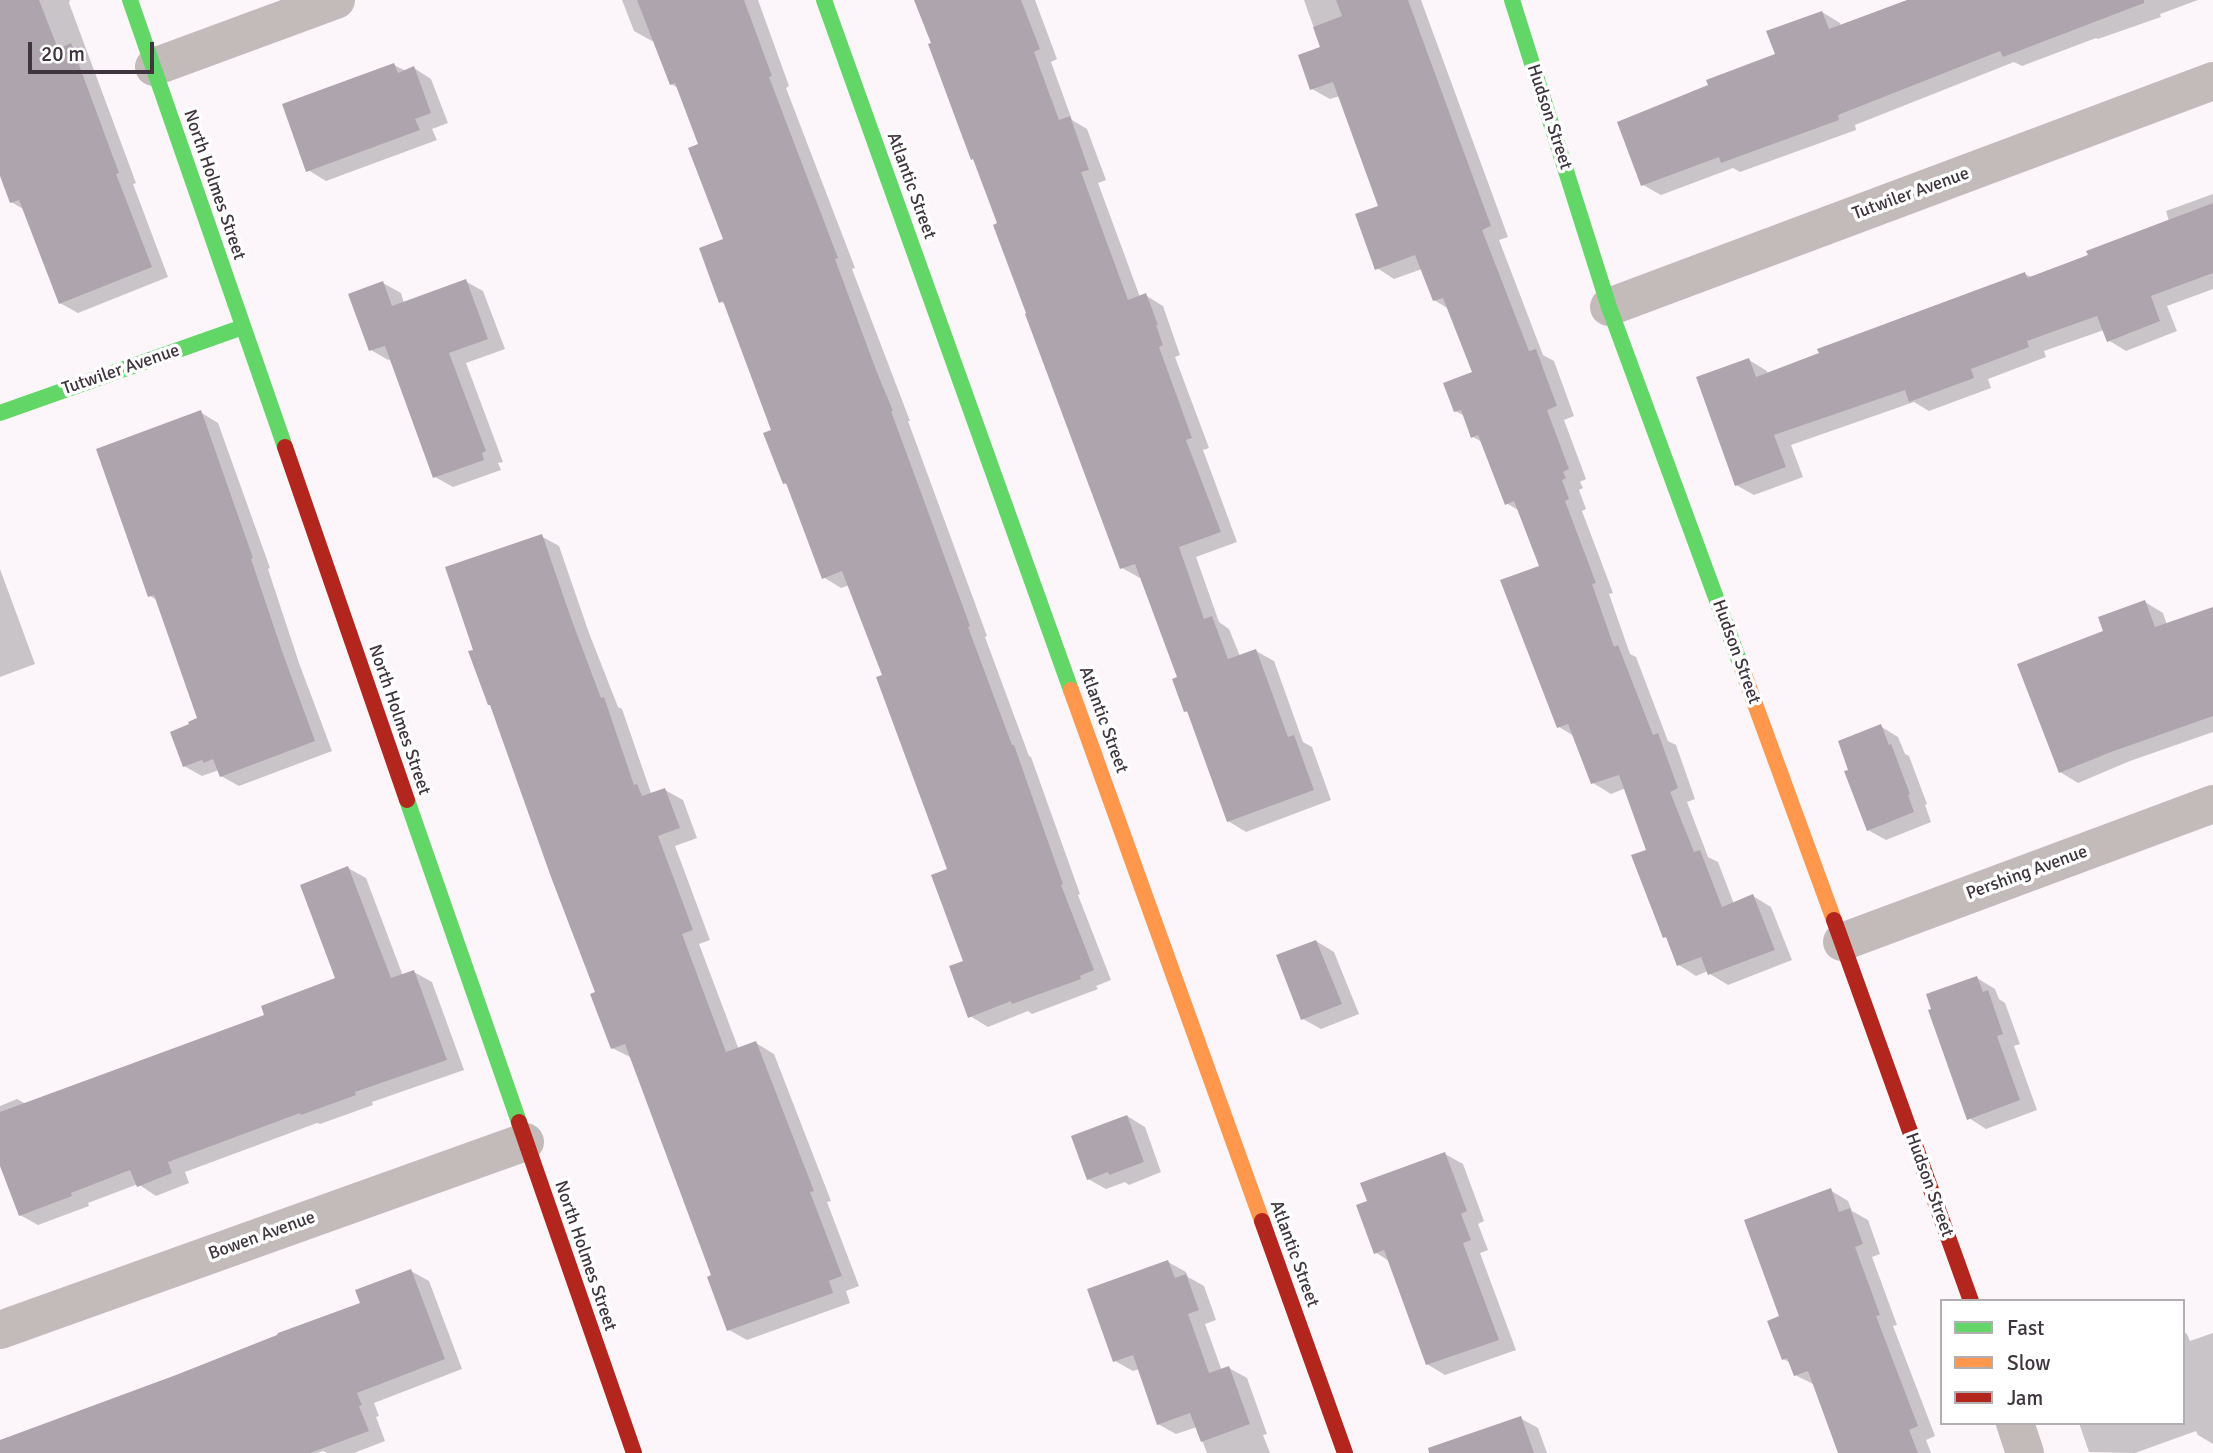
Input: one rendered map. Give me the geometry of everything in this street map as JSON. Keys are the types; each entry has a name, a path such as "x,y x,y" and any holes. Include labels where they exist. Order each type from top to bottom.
{"street":[{"name":"North Holmes Street","path":"130,0 634,1453"},
{"path":"154,67 336,0"},
{"name":"Atlantic Street","path":"824,0 1345,1453"},
{"name":"Hudson Street","path":"1512,0 1609,307 1970,1299"},
{"name":"Tutwiler Avenue","path":"1609,307 2213,82"},
{"name":"Tutwiler Avenue","path":"0,413 243,327"},
{"name":"Pershing Avenue","path":"1842,942 2213,804"},
{"name":"Bowen Avenue","path":"0,1330 525,1142"},
{"path":"2016,1425 2025,1453"}],"building":[{"path":"0,0 39,0 58,49 71,43 119,173 116,174 152,267 59,304 19,200 10,203 0,176"},
{"path":"637,0 744,0 772,76 769,77 838,258 835,259 893,411 970,626 968,627 1014,745 1063,884 1061,885 1094,970 1080,976 1081,979 968,1018 949,966 963,961 931,875 947,869 876,677 882,675 842,571 822,579 786,483 783,484 763,433 771,430 723,301 719,303 699,248 723,239 688,148 698,144 675,83 670,85"},
{"path":"914,0 1021,0 1040,49 1034,52 1059,120 1070,116 1089,170 1081,172 1128,300 1146,293 1163,345 1159,347 1192,438 1186,440 1221,532 1179,547 1204,619 1212,616 1228,659 1256,649 1288,737 1294,735 1314,790 1227,822 1187,711 1184,712 1172,679 1177,677 1135,564 1120,569 1025,314 993,225 997,223 973,159 971,160"},
{"path":"1336,0 1408,0 1491,226 1482,230 1529,351 1536,349 1557,406 1547,410 1569,469 1563,472 1566,478 1562,480 1569,499 1565,501 1596,583 1592,584 1614,647 1618,645 1653,735 1658,733 1678,788 1670,792 1694,852 1700,850 1722,907 1753,894 1775,950 1708,975 1701,957 1677,966 1666,937 1663,938 1631,855 1646,850 1619,775 1591,784 1568,724 1557,728 1500,580 1539,566 1514,501 1505,505 1478,435 1471,438 1461,410 1454,412 1443,383 1472,372 1443,298 1433,301 1415,255 1375,270 1355,214 1378,206 1333,82 1310,90 1298,55 1320,47 1313,27 1342,16"},
{"path":"1907,0 2144,0 2144,3 2003,57 2000,51 1838,115 1839,120 1721,163 1719,157 1641,186 1617,122 1708,85 1706,80 1775,54 1766,31 1822,11 1829,29"},
{"path":"394,63 398,73 414,66 431,113 415,119 420,130 306,172 282,104"},
{"path":"2213,203 2213,273 2151,296 2160,321 2107,342 2097,316 2027,341 2029,347 1971,369 1974,378 1909,402 1905,390 1774,435 1786,467 1735,486 1696,377 1749,358 1756,377 1819,353 1817,349 2025,272 2027,278 2088,255 2086,251"},
{"path":"466,279 488,339 449,353 486,451 482,453 484,460 433,478 385,346 369,351 348,294 383,281 392,306"},
{"path":"201,410 315,741 220,777 213,759 183,767 170,732 197,718 154,595 148,597 96,449"},
{"path":"542,534 601,698 604,697 634,785 637,784 642,796 665,788 680,828 658,836 693,930 682,934 726,1052 756,1041 814,1191 810,1192 842,1276 829,1281 833,1293 727,1331 707,1277 711,1275 625,1044 611,1049 590,994 595,992 468,651 473,650 445,567"},
{"path":"2145,600 2155,627 2213,607 2213,716 2059,773 2017,664 2103,631 2098,617"},
{"path":"1881,724 1910,794 1908,795 1914,812 1867,831 1844,771 1848,770 1838,741"},
{"path":"348,866 391,978 414,970 447,1060 168,1162 172,1173 137,1187 130,1170 19,1216 0,1166 0,1112 264,1015 261,1006 335,978 300,885"},
{"path":"1316,940 1342,1004 1301,1020 1276,955"},
{"path":"1977,976 1983,992 1988,990 2003,1034 1997,1036 2020,1100 1967,1120 1928,1010 1931,1009 1926,994"},
{"path":"1127,1115 1144,1162 1087,1180 1071,1136"},
{"path":"1445,1152 1467,1211 1461,1214 1471,1240 1463,1243 1499,1340 1426,1365 1384,1250 1374,1254 1356,1205 1367,1201 1360,1183"},
{"path":"1831,1188 1839,1212 1850,1208 1863,1244 1855,1247 1880,1315 1876,1316 1918,1426 1909,1430 1918,1453 1838,1453 1808,1371 1794,1376 1787,1358 1782,1360 1767,1321 1779,1316 1744,1220"},
{"path":"1168,1260 1175,1278 1186,1274 1199,1310 1188,1314 1209,1373 1229,1366 1250,1424 1201,1442 1190,1413 1157,1425 1133,1355 1113,1362 1087,1289"},
{"path":"411,1269 445,1359 357,1393 369,1431 310,1453 0,1453 0,1440 360,1303 355,1290"},
{"path":"1521,1416 1534,1453 1429,1453 1428,1448"}],"traffic: fast":[{"path":"130,0 285,447"},
{"path":"824,0 1071,690"},
{"path":"1512,0 1609,307 1740,663"},
{"path":"0,413 243,327"},
{"path":"407,800 519,1122"}],"traffic: slow":[{"path":"1740,663 1834,920"},
{"path":"1071,690 1262,1221"}],"traffic: jam":[{"path":"285,447 407,800"},
{"path":"1834,920 1970,1299"},
{"path":"519,1122 634,1453"},
{"path":"1262,1221 1345,1453"}]}
